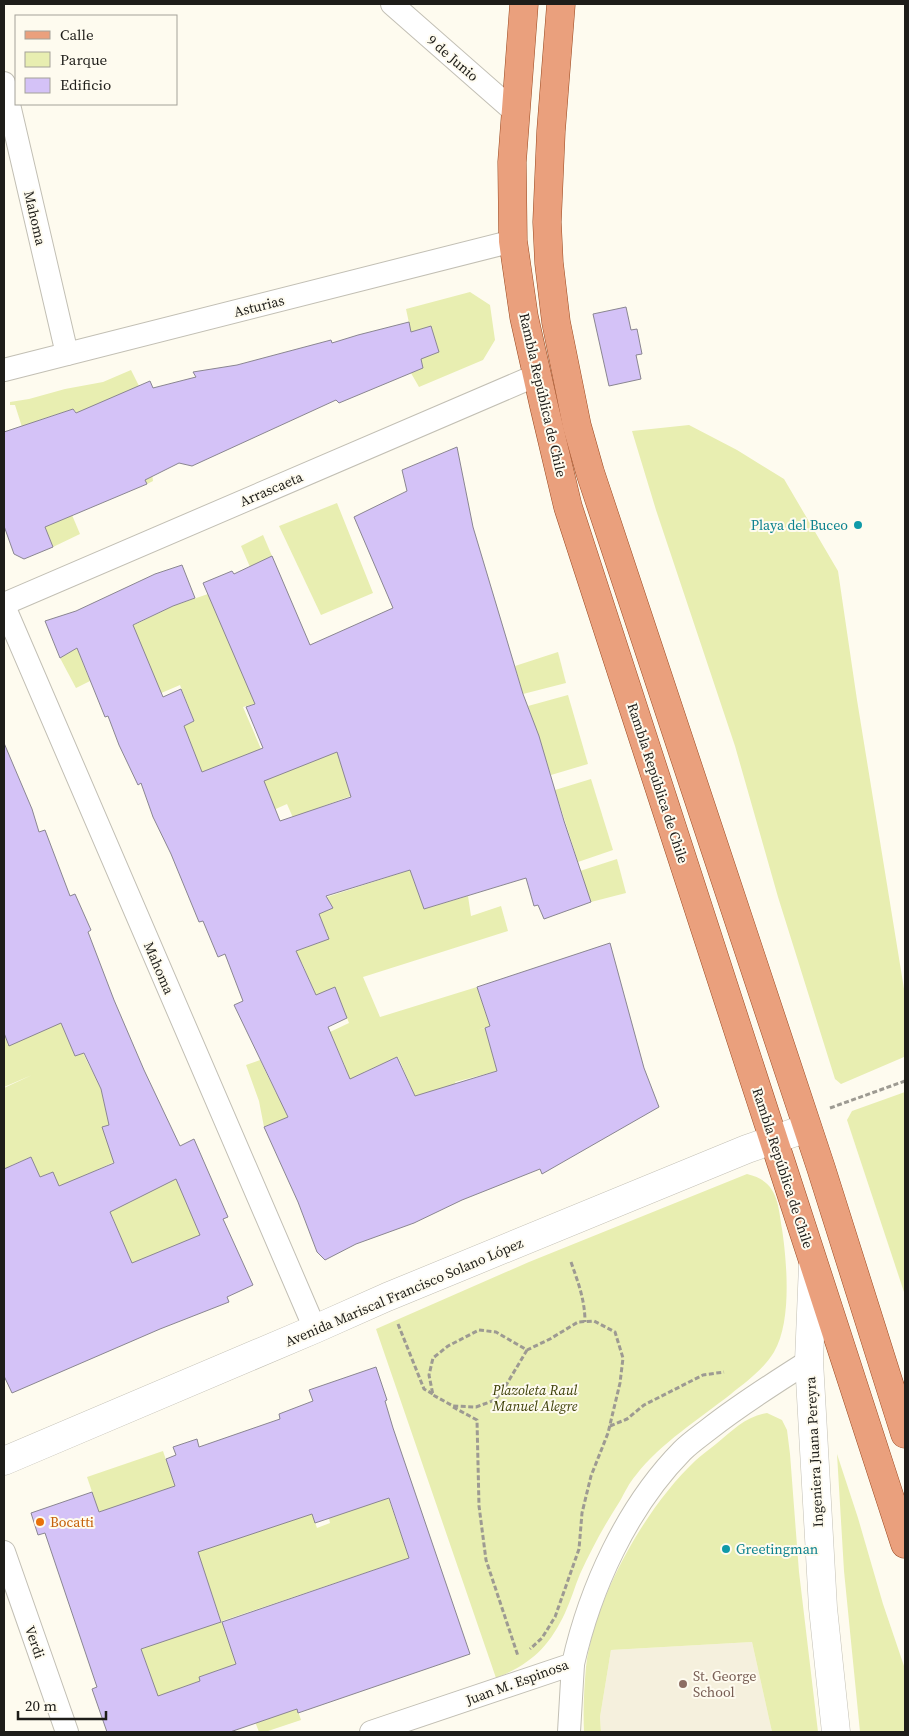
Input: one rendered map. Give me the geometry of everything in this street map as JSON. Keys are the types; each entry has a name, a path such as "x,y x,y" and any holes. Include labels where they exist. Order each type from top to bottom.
{"main road":[{"name":"Rambla República de Chile","path":"524,4 512,162 513,241 524,317 568,508 905,1544"},
{"name":"Rambla República de Chile","path":"561,4 551,131 547,222 548,262 556,322 577,426 593,482 821,1168 905,1434"}],"street":[{"name":"9 de Junio","path":"392,4 515,112"},
{"name":"Mahoma","path":"4,83 67,354"},
{"name":"Asturias","path":"4,370 513,241"},
{"name":"Arrascaeta","path":"4,605 537,375"},
{"name":"Mahoma","path":"4,605 315,1329"},
{"name":"Avenida Mariscal Francisco Solano López","path":"4,1462 387,1297 773,1140 807,1128"},
{"name":"Ingeniera Juana Pereyra","path":"814,1261 809,1361 823,1608 836,1732"},
{"name":"Juan M. Espinosa","path":"371,1732 573,1664 579,1636 595,1589 619,1538 652,1486 683,1450 730,1413 809,1361"},
{"name":"Verdi","path":"4,1552 67,1732"},
{"path":"569,1732 573,1664"}],"path":[{"path":"827,1109 905,1081"},
{"path":"570,1262 579,1283 585,1307 585,1322"},
{"path":"387,1297 424,1389 433,1394 453,1406 477,1420 479,1506 486,1560 519,1660 542,1638 554,1617 579,1548 582,1513 591,1476 609,1426 620,1383 623,1358 614,1332 594,1322 578,1322 527,1350 506,1387 495,1400 476,1407 453,1406"},
{"path":"433,1394 429,1375 433,1358 448,1346 479,1330 496,1332 527,1350"},
{"path":"609,1426 627,1419 644,1405 703,1375 724,1372"}],"shaded area":[{"name":"St. George School","path":"752,1642 772,1732 601,1732 600,1717 611,1650"}],"green space":[{"path":"470,292 490,305 495,340 483,360 419,387 411,373 423,368 421,359 439,351 431,326 411,332 406,309"},
{"path":"131,370 141,390 153,481 147,484 73,409 39,420 47,440 29,449 15,405 10,405 10,402 103,382"},
{"path":"689,425 737,450 784,479 838,571 905,995 904,1057 841,1084 835,1079 778,897 735,746 656,510 632,431"},
{"path":"337,503 373,593 321,615 279,526"},
{"path":"72,515 80,534 53,547 44,525"},
{"path":"263,535 272,556 250,567 241,546"},
{"path":"208,594 288,695 243,707 261,749 337,734 351,796 318,808 301,836 287,804 200,842 184,726 194,721 180,685 152,697 132,626 173,606"},
{"path":"77,648 90,681 76,688 60,658"},
{"path":"558,652 566,683 523,694 515,666"},
{"path":"568,695 588,764 551,775 528,706"},
{"path":"591,779 613,850 578,862 555,790"},
{"path":"617,859 626,893 591,902 580,871"},
{"path":"410,870 424,909 468,896 471,916 501,906 508,931 363,977 380,1017 477,987 490,1026 478,1030 485,1028 497,1071 455,1082 459,1094 419,1105 398,1057 364,1072 369,1090 337,1103 345,1066 330,1032 349,1023 335,988 316,995 302,963 283,956 329,939 319,914 332,908 327,897"},
{"path":"30,1020 61,1023 75,1056 83,1053 101,1089 109,1125 103,1127 114,1162 60,1187 22,1227 4,1175 4,1088 32,1075 4,1087 4,1033 8,1045 28,1037","holes":["31,1157 40,1177 52,1172 59,1186 28,1199 12,1165"]},
{"path":"260,1060 276,1093 290,1088 300,1112 264,1127 259,1101 246,1065"},
{"path":"905,1092 905,1295 847,1120 852,1111"},
{"path":"168,1161 214,1266 132,1263 101,1190 129,1203 143,1195 136,1176"},
{"name":"Plazoleta Raul Manuel Alegre","path":"747,1174 757,1177 770,1187 777,1202 781,1219 787,1292 784,1325 774,1352 754,1375 693,1422 646,1463 629,1484 604,1527 580,1574 565,1613 552,1636 538,1653 529,1660 496,1678 376,1329 529,1262"},
{"path":"767,1413 782,1420 787,1430 799,1572 818,1732 772,1732 752,1642 611,1650 600,1717 601,1732 584,1732 585,1675 591,1641 599,1613 625,1556 658,1503 695,1461 752,1417"},
{"path":"163,1451 175,1486 99,1512 87,1477"},
{"path":"837,1454 905,1669 905,1732 860,1732 844,1571"},
{"path":"375,1459 409,1558 222,1621 236,1664 199,1677 200,1681 175,1690 181,1708 147,1720 150,1673 141,1649 145,1648 159,1563 183,1635 221,1621 182,1505 311,1511 317,1528 330,1523 329,1518 350,1511"},
{"path":"291,1690 301,1720 265,1732 259,1732 251,1711"}],"building":[{"path":"626,307 631,330 637,329 642,354 636,355 641,379 609,386 593,314"},
{"path":"409,322 411,332 431,326 439,352 421,359 423,368 339,403 336,400 192,466 179,463 145,480 147,484 45,527 53,547 24,559 14,554 4,526 4,432 73,409 76,413 150,381 153,388 196,377 193,372 237,365 331,340 332,343"},
{"path":"457,447 473,527 523,694 539,736 564,821 591,902 544,919 538,905 534,906 526,878 424,909 410,870 326,896 333,908 319,914 329,939 296,951 316,995 335,987 347,1018 328,1027 350,1079 397,1057 415,1096 497,1071 485,1028 490,1026 477,987 610,943 644,1068 659,1107 542,1174 540,1169 462,1200 414,1223 356,1244 325,1260 317,1252 298,1202 264,1127 288,1117 234,1005 243,1001 225,954 218,957 203,921 199,922 171,854 153,817 141,783 138,785 108,716 105,717 77,648 60,658 45,621 76,611 155,574 182,565 195,598 133,625 163,697 181,689 194,721 184,726 202,772 263,748 246,707 255,704 203,583 232,571 234,574 272,556 310,645 393,608 354,517 407,491 402,470","holes":["337,752 351,797 280,821 264,781"]},
{"path":"4,743 32,809 39,832 45,830 70,896 75,894 91,930 88,932 144,1070 180,1146 194,1139 228,1217 223,1219 253,1285 227,1297 229,1302 160,1329 12,1393 4,1376 4,1169 31,1157 40,1177 53,1172 59,1186 114,1163 102,1127 109,1125 101,1089 84,1053 75,1056 61,1023 9,1046 4,1033","holes":["176,1179 200,1235 132,1263 110,1212"]},
{"path":"376,1367 387,1400 385,1401 393,1428 470,1654 298,1713 297,1709 230,1732 107,1732 92,1689 97,1687 45,1533 38,1535 31,1513 92,1492 99,1512 175,1486 166,1459 176,1455 173,1447 197,1439 199,1447 280,1419 279,1414 313,1401 309,1390","holes":["389,1498 409,1558 222,1622 236,1664 199,1677 200,1681 158,1696 141,1649 221,1622 198,1552 312,1514 315,1523"]}],"place":[{"name":"Playa del Buceo","path":"858,525"},
{"name":"Bocatti","path":"40,1522"},
{"name":"Greetingman","path":"726,1549"},
{"name":"St. George School","path":"683,1684"}]}
